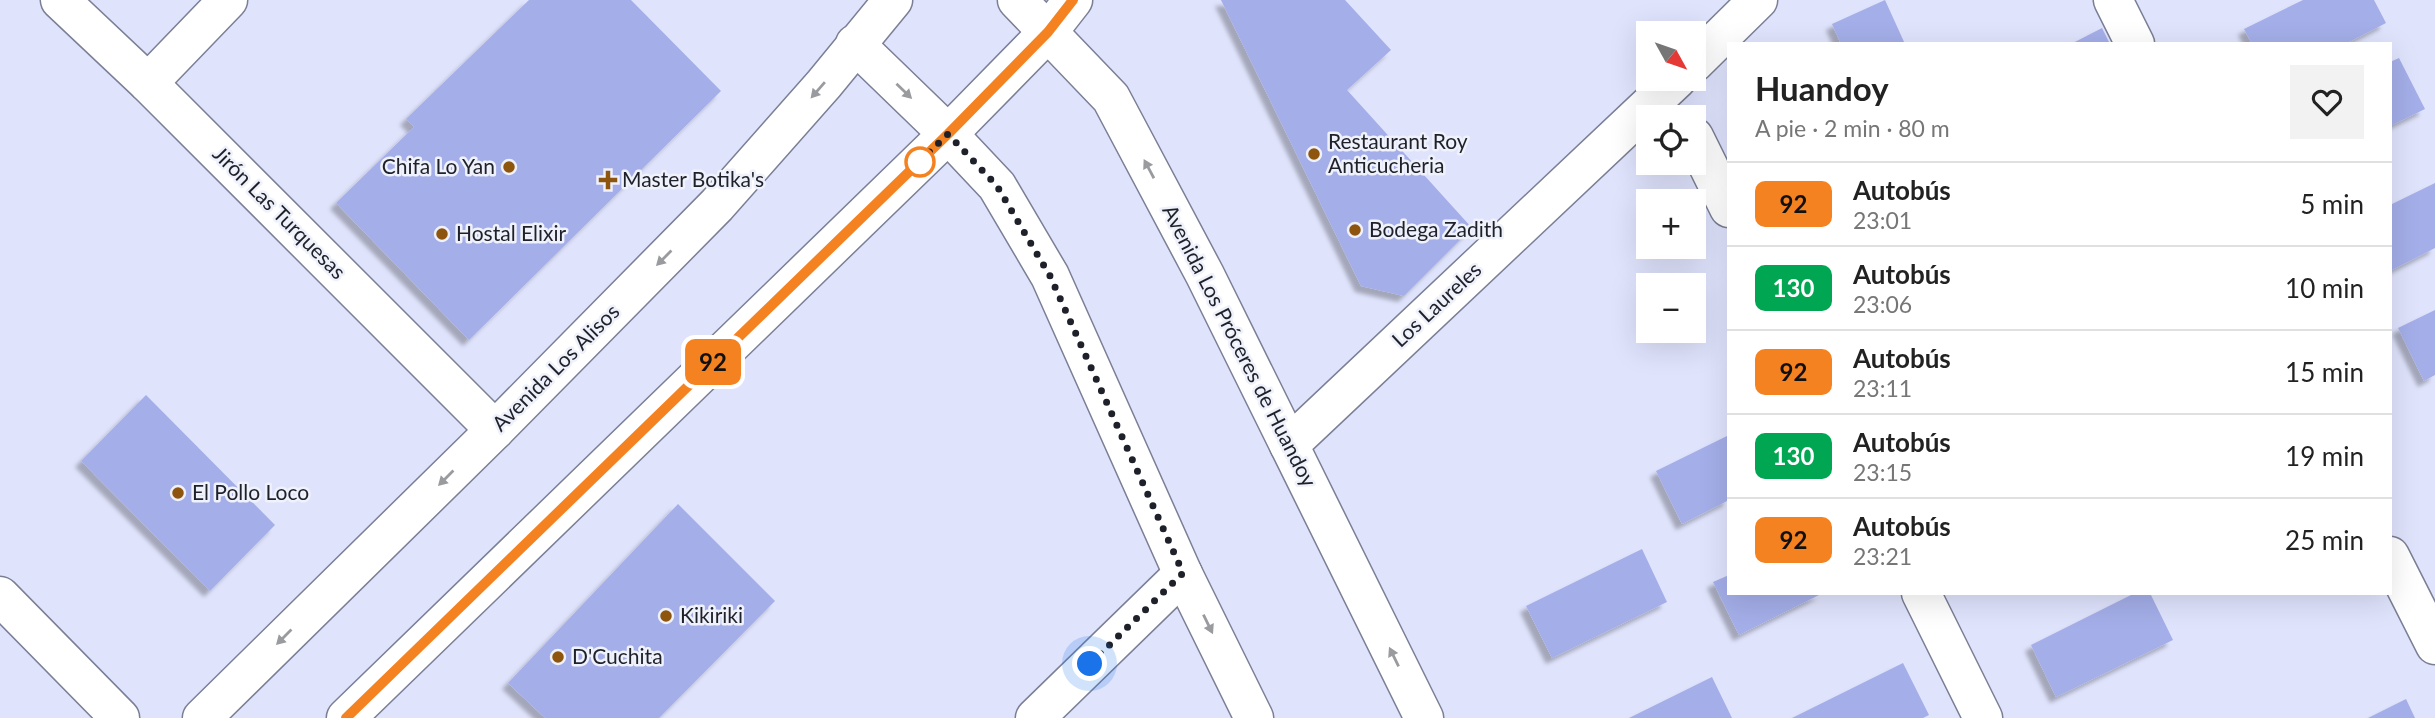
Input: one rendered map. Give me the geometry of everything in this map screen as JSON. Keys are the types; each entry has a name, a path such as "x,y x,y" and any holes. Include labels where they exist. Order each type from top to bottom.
{"main road":[{"name":"Jirón Las Turquesas","path":"60,0 148,83 495,430"},
{"path":"148,83 228,0"},
{"name":"Avenida Los Alisos","path":"202,718 495,430 717,205 824,84 892,0"},
{"name":"Avenida Los Próceres de Huandoy","path":"1017,0 1111,98 1205,275 1424,718"},
{"path":"346,718 948,134 1048,32 1073,0"},
{"name":"Los Laureles","path":"1706,58 1758,0"},
{"path":"2113,0 2134,42"},
{"path":"855,44 948,134 997,186 1050,276 1183,573 1254,718"},
{"name":"Los Laureles","path":"1289,445 1676,91"},
{"path":"1706,161 1727,204"},
{"path":"2392,560 2435,645"},
{"path":"1035,718 1183,573"},
{"path":"1922,595 1983,718"},
{"path":"0,596 120,718"}],"building":[{"path":"529,0 631,0 721,91 469,340 336,203 414,127 406,119"},
{"path":"1221,0 1345,0 1391,50 1347,90 1472,228 1404,296 1361,286"},
{"path":"1885,0 1904,42 1840,42 1832,24"},
{"path":"2303,0 2374,0 2386,23 2349,42 2251,42 2244,29"},
{"path":"2102,28 2109,42 2075,42"},
{"path":"2399,58 2425,109 2392,125 2392,61"},
{"path":"2435,183 2435,248 2392,270 2392,204"},
{"path":"2435,310 2435,375 2424,381 2398,328"},
{"name":"El Pollo Loco","path":"146,395 275,525 210,591 81,461"},
{"path":"1727,436 1727,501 1682,524 1656,471"},
{"name":"Kikiriki","path":"678,504 775,601 659,718 545,718 508,683"},
{"path":"1642,549 1667,602 1552,658 1526,606"},
{"path":"1727,576 1727,595 1819,595 1739,635 1713,582"},
{"path":"2131,595 2151,595 2173,640 2056,697 2031,645"},
{"path":"1903,663 1929,715 1923,718 1792,718"},
{"path":"1712,677 1732,718 1629,718"},
{"path":"2406,699 2415,718 2368,718"}],"bus line":[{"name":"92","path":"346,718 948,134 1048,32 1073,0"}],"place":[{"name":"Restaurant Roy Anticucheria","path":"1314,154"},
{"name":"Chifa Lo Yan","path":"509,167"},
{"name":"Master Botika's","path":"608,180"},
{"name":"Bodega Zadith","path":"1355,230"},
{"name":"Hostal Elixir","path":"442,234"},
{"name":"El Pollo Loco","path":"178,493"},
{"name":"Kikiriki","path":"666,616"},
{"name":"D'Cuchita","path":"558,657"}],"route":[{"path":"920,162 911,170 948,134 997,186 1050,276 1183,573 1090,664"}]}
